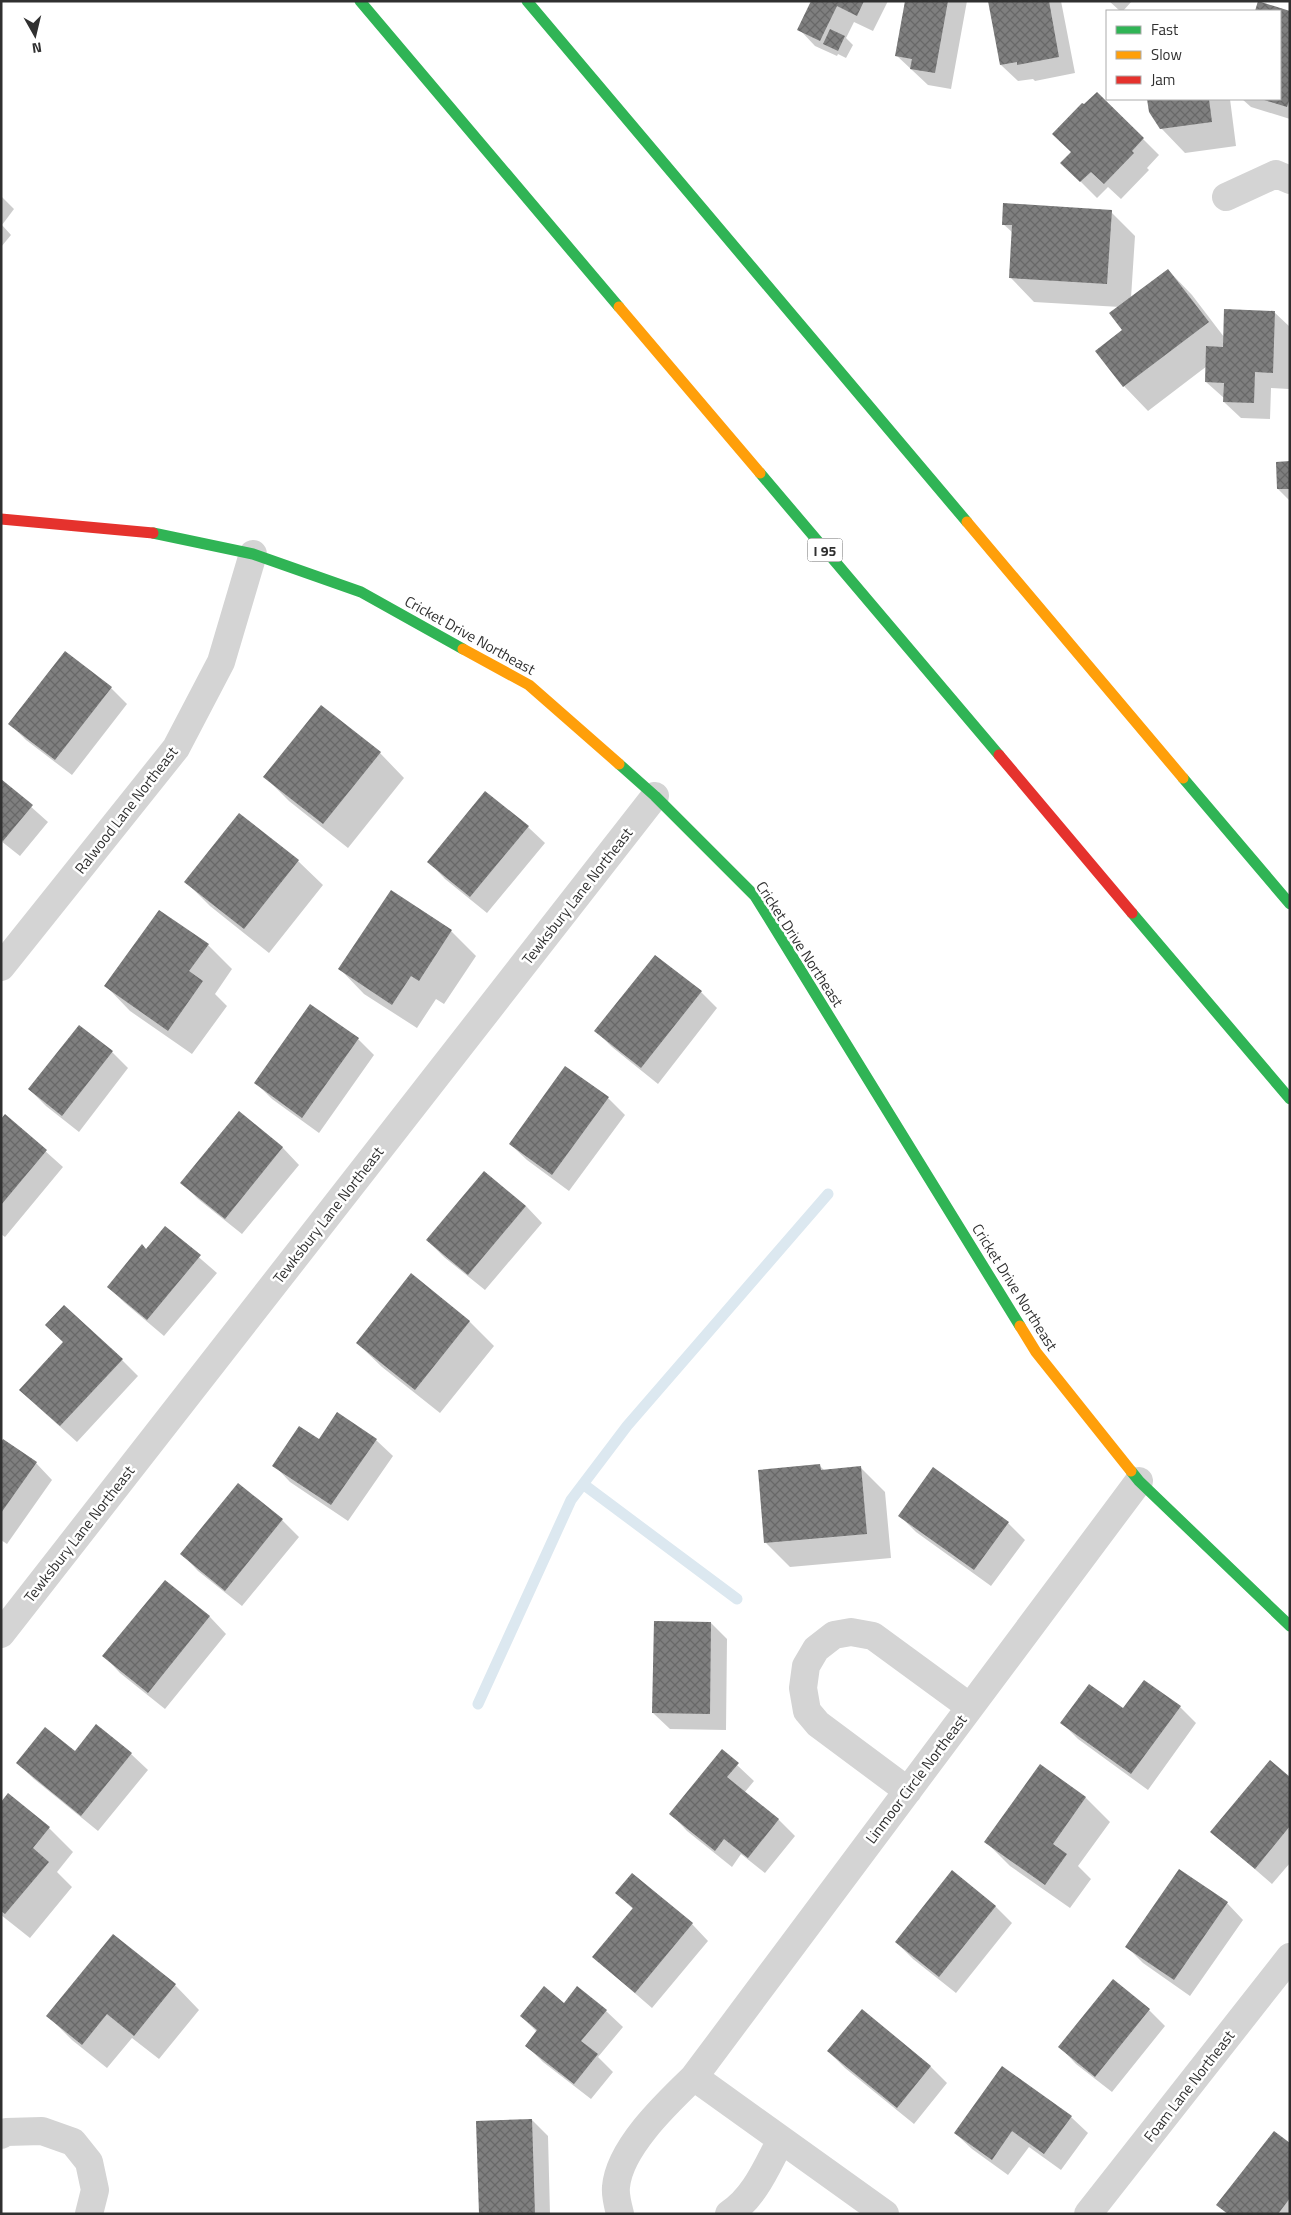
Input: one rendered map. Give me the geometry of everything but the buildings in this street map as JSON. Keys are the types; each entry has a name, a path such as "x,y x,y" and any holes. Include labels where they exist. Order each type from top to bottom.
{"main road":[{"name":"I 95","path":"360,1 1290,1099"},
{"path":"527,1 1290,904"},
{"name":"Cricket Drive Northeast","path":"1,519 140,530 253,554 362,592 529,685 654,796 755,896 1036,1352 1139,1481 1290,1626"}],"street":[{"path":"1226,197 1276,174 1290,180"},
{"name":"Ralwood Lane Northeast","path":"1,967 176,748 221,662 253,554"},
{"name":"Tewksbury Lane Northeast","path":"1,1634 654,796"},
{"name":"Linmoor Circle Northeast","path":"620,2214 616,2187 624,2161 654,2116 694,2077 1139,1481"},
{"path":"908,1791 818,1724 807,1711 804,1688 806,1666 816,1649 834,1635 851,1632 873,1636 970,1707"},
{"name":"Foam Lane Northeast","path":"1088,2214 1290,1957"},
{"path":"694,2077 885,2214"},
{"path":"1,2135 6,2132 42,2131 73,2142 89,2162 95,2190 89,2214"},
{"path":"729,2214 737,2209 759,2183 781,2140"}],"waterway":[{"path":"478,1704 571,1500 627,1426 828,1194"},
{"path":"583,1484 737,1599"}],"traffic: fast":[{"path":"360,1 619,307"},
{"path":"527,1 967,522"},
{"path":"760,473 999,755"},
{"path":"153,533 253,554 361,592 463,649"},
{"path":"619,764 655,796 755,896 1020,1326"},
{"path":"1183,778 1290,904"},
{"path":"1132,913 1290,1099"},
{"path":"1131,1471 1139,1481 1290,1626"}],"traffic: slow":[{"path":"619,307 760,473"},
{"path":"967,522 1183,778"},
{"path":"463,649 529,685 619,764"},
{"path":"1020,1326 1036,1352 1131,1471"}],"traffic: jam":[{"path":"1,519 153,533"},
{"path":"999,755 1132,913"}]}
